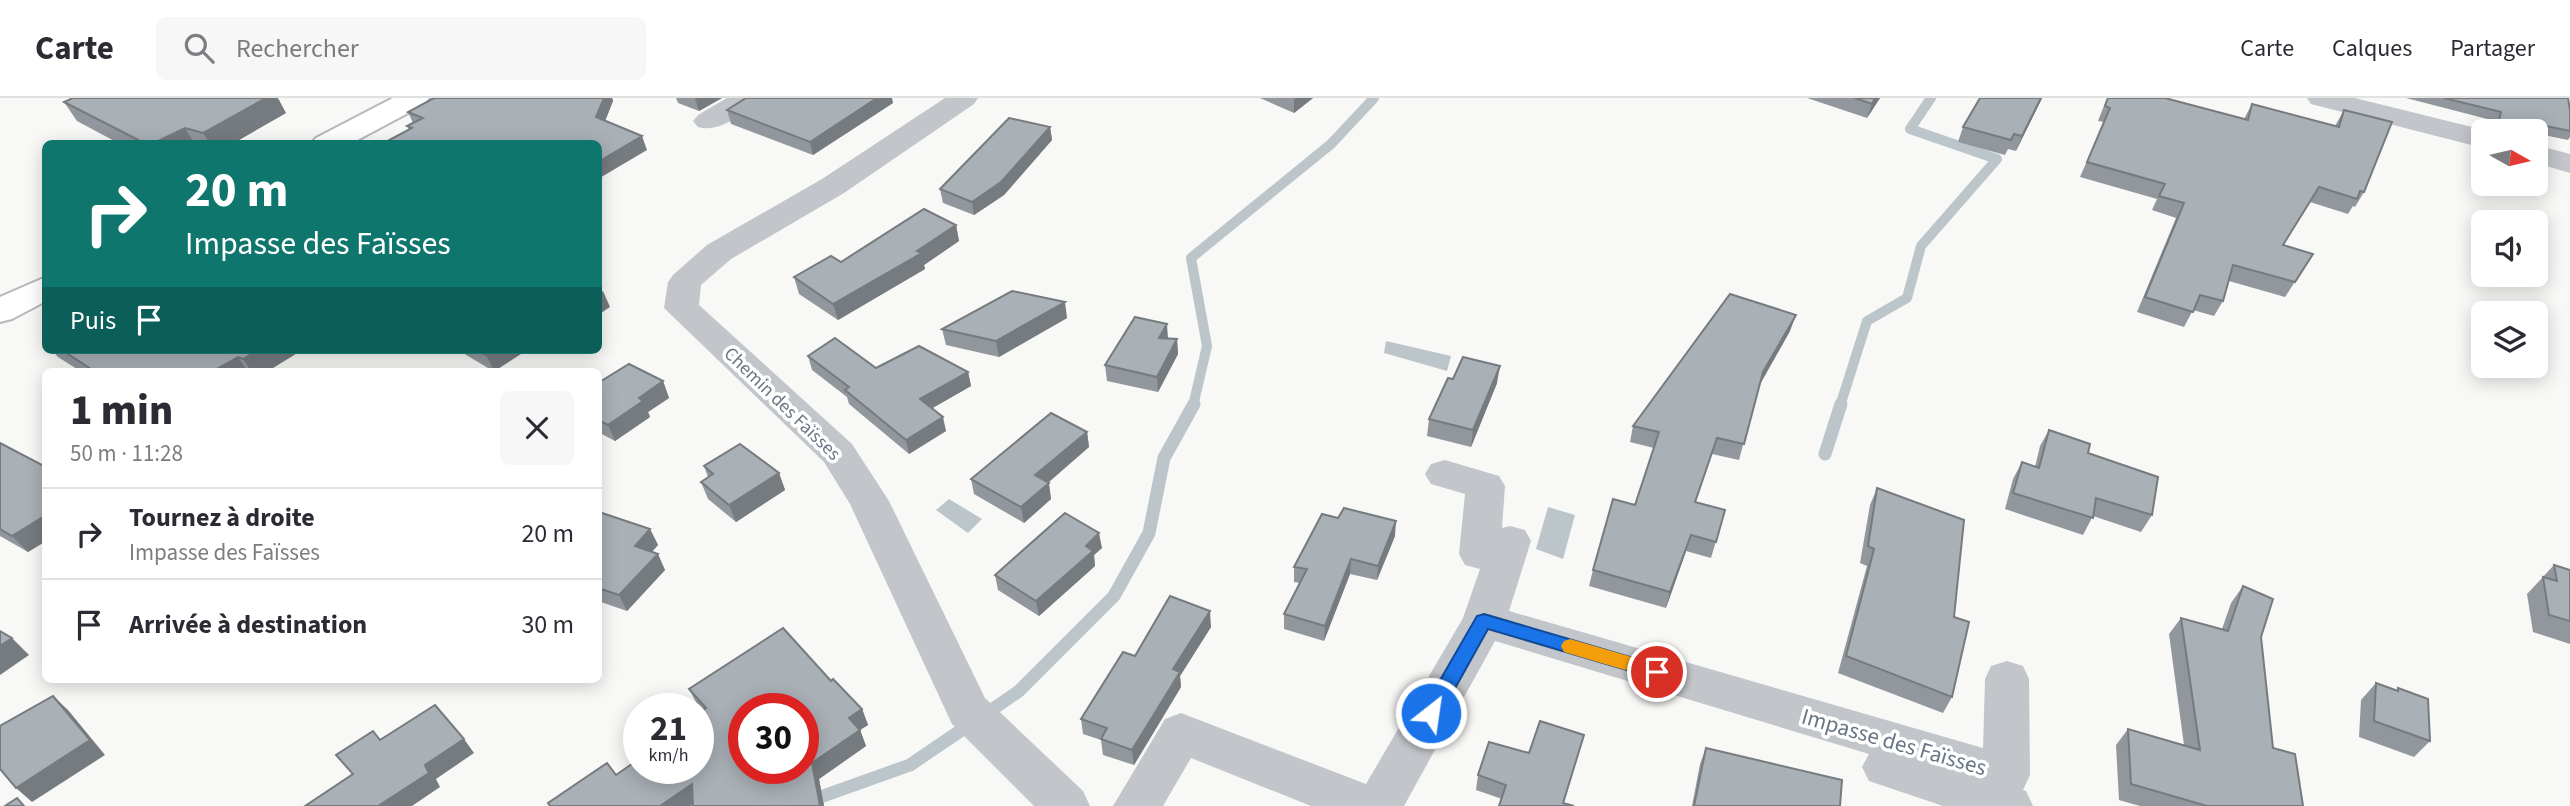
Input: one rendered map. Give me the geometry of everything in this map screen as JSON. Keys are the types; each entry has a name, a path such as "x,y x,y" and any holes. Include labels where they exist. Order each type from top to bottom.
{"main road":[{"path":"334,140 415,98"},
{"path":"0,311 42,289"}],"street":[{"path":"708,121 747,98"},
{"name":"Chemin des Faïsses","path":"964,98 833,186 719,252 685,282 681,308 838,453 869,501 968,711 1066,806"},
{"path":"2321,98 2471,136"},
{"path":"2548,158 2570,164"},
{"path":"1379,806 1484,621 1507,551 1480,554 1485,486 1445,474"},
{"name":"Impasse des Faïsses","path":"1484,621 2006,775 2007,679"},
{"name":"Impasse des Faïsses","path":"1731,694 1755,725 2009,806"},
{"path":"1137,806 1181,733 1366,806"}],"shaded area":[{"path":"1386,341 1451,356 1447,371 1384,353"},
{"path":"949,499 982,519 968,533 936,510"},
{"path":"1548,507 1575,515 1563,559 1536,549"}],"building":[{"path":"73,98 266,98 203,133 185,128 160,140 138,140 64,102"},
{"path":"434,98 604,98 596,117 642,136 602,160 602,140 390,140 412,128 407,126 423,118 408,112"},
{"path":"746,98 877,98 810,142 727,110"},
{"path":"1855,98 1875,98 1872,104"},
{"path":"1980,98 2041,98 2022,136 2014,134 2011,140 1963,127"},
{"path":"2108,98 2165,98 2248,120 2252,104 2339,127 2344,110 2392,122 2364,192 2360,191 2357,199 2319,187 2283,245 2313,254 2295,282 2233,265 2223,301 2200,295 2193,312 2145,297 2184,203 2159,196 2165,184 2087,162 2110,108 2105,106"},
{"path":"2444,98 2568,98 2570,131 2548,126 2548,119 2499,119 2501,112"},
{"path":"1009,118 1050,127 1001,182 972,202 940,189"},
{"path":"924,209 956,225 917,251 922,253 833,304 794,277 831,256 841,262"},
{"path":"1012,291 1065,302 996,341 942,329"},
{"path":"1730,294 1796,315 1763,372 1744,444 1717,438 1695,502 1725,510 1716,542 1691,535 1670,592 1593,570 1613,499 1635,505 1659,432 1633,426"},
{"path":"1135,317 1167,324 1159,338 1177,339 1157,377 1105,365"},
{"path":"835,338 876,368 919,346 968,372 920,399 943,417 906,440 845,390 849,387 808,356"},
{"path":"68,354 251,354 243,359 238,357 218,368 89,368"},
{"path":"1463,357 1500,366 1473,430 1429,419 1448,378 1453,379"},
{"path":"629,364 663,381 639,398 643,401 608,425 602,422 602,381"},
{"path":"1051,413 1087,432 1035,475 1049,483 1021,507 971,479"},
{"path":"2049,430 2090,444 2088,453 2158,477 2152,515 2096,498 2093,518 2013,493 2022,462 2039,468"},
{"path":"0,443 42,465 42,517 12,536 0,529"},
{"path":"740,444 779,473 729,505 701,482 713,474 704,466"},
{"path":"1877,488 1964,520 1954,617 1969,622 1952,697 1846,656 1874,549 1868,546"},
{"path":"1344,508 1396,521 1378,566 1351,559 1325,626 1284,614 1307,569 1294,567 1322,514 1338,518"},
{"path":"602,513 650,529 635,546 658,554 619,595 602,589"},
{"path":"1065,513 1099,533 1086,546 1093,551 1036,601 995,575"},
{"path":"2554,565 2570,570 2570,621 2549,615 2543,577 2557,581"},
{"path":"2243,586 2273,599 2261,637 2273,748 2295,754 2303,806 2207,806 2131,784 2128,729 2200,750 2181,618 2228,631"},
{"path":"1170,596 1210,611 1173,669 1180,672 1132,750 1101,739 1107,728 1081,719 1123,652 1135,656"},
{"path":"783,628 831,681 833,679 862,709 849,718 860,730 819,758 819,693 728,693 728,784 816,784 820,806 693,806 692,784 714,784 714,693 693,693 689,689"},
{"path":"0,631 12,638 0,646"},
{"path":"2376,683 2428,699 2430,741 2374,721"},
{"path":"53,696 90,740 16,788 0,769 0,726"},
{"path":"435,705 464,739 425,765 429,773 378,806 305,806 353,774 336,755 373,731 380,740"},
{"path":"1540,721 1584,735 1563,803 1574,806 1499,806 1506,785 1478,775 1489,742 1529,753"},
{"path":"1706,748 1842,780 1840,806 1694,806"},
{"path":"607,763 616,775 623,770 623,784 692,784 660,806 550,806 548,803"},
{"path":"17,798 24,806 5,806"}],"waterway":[{"path":"1193,406 1207,346 1191,258 1331,144 1374,98"},
{"path":"1840,406 1867,321 1907,298 1921,246 1997,159 1910,129 1931,98"},
{"path":"1825,454 1841,404"},
{"path":"993,709 1019,691 1114,596 1149,533 1164,458 1193,406"},
{"path":"795,806 910,765 966,727"}],"slow traffic":[{"path":"1570,646 1625,663"}],"route":[{"path":"1431,713 1484,621 1657,672"}]}
